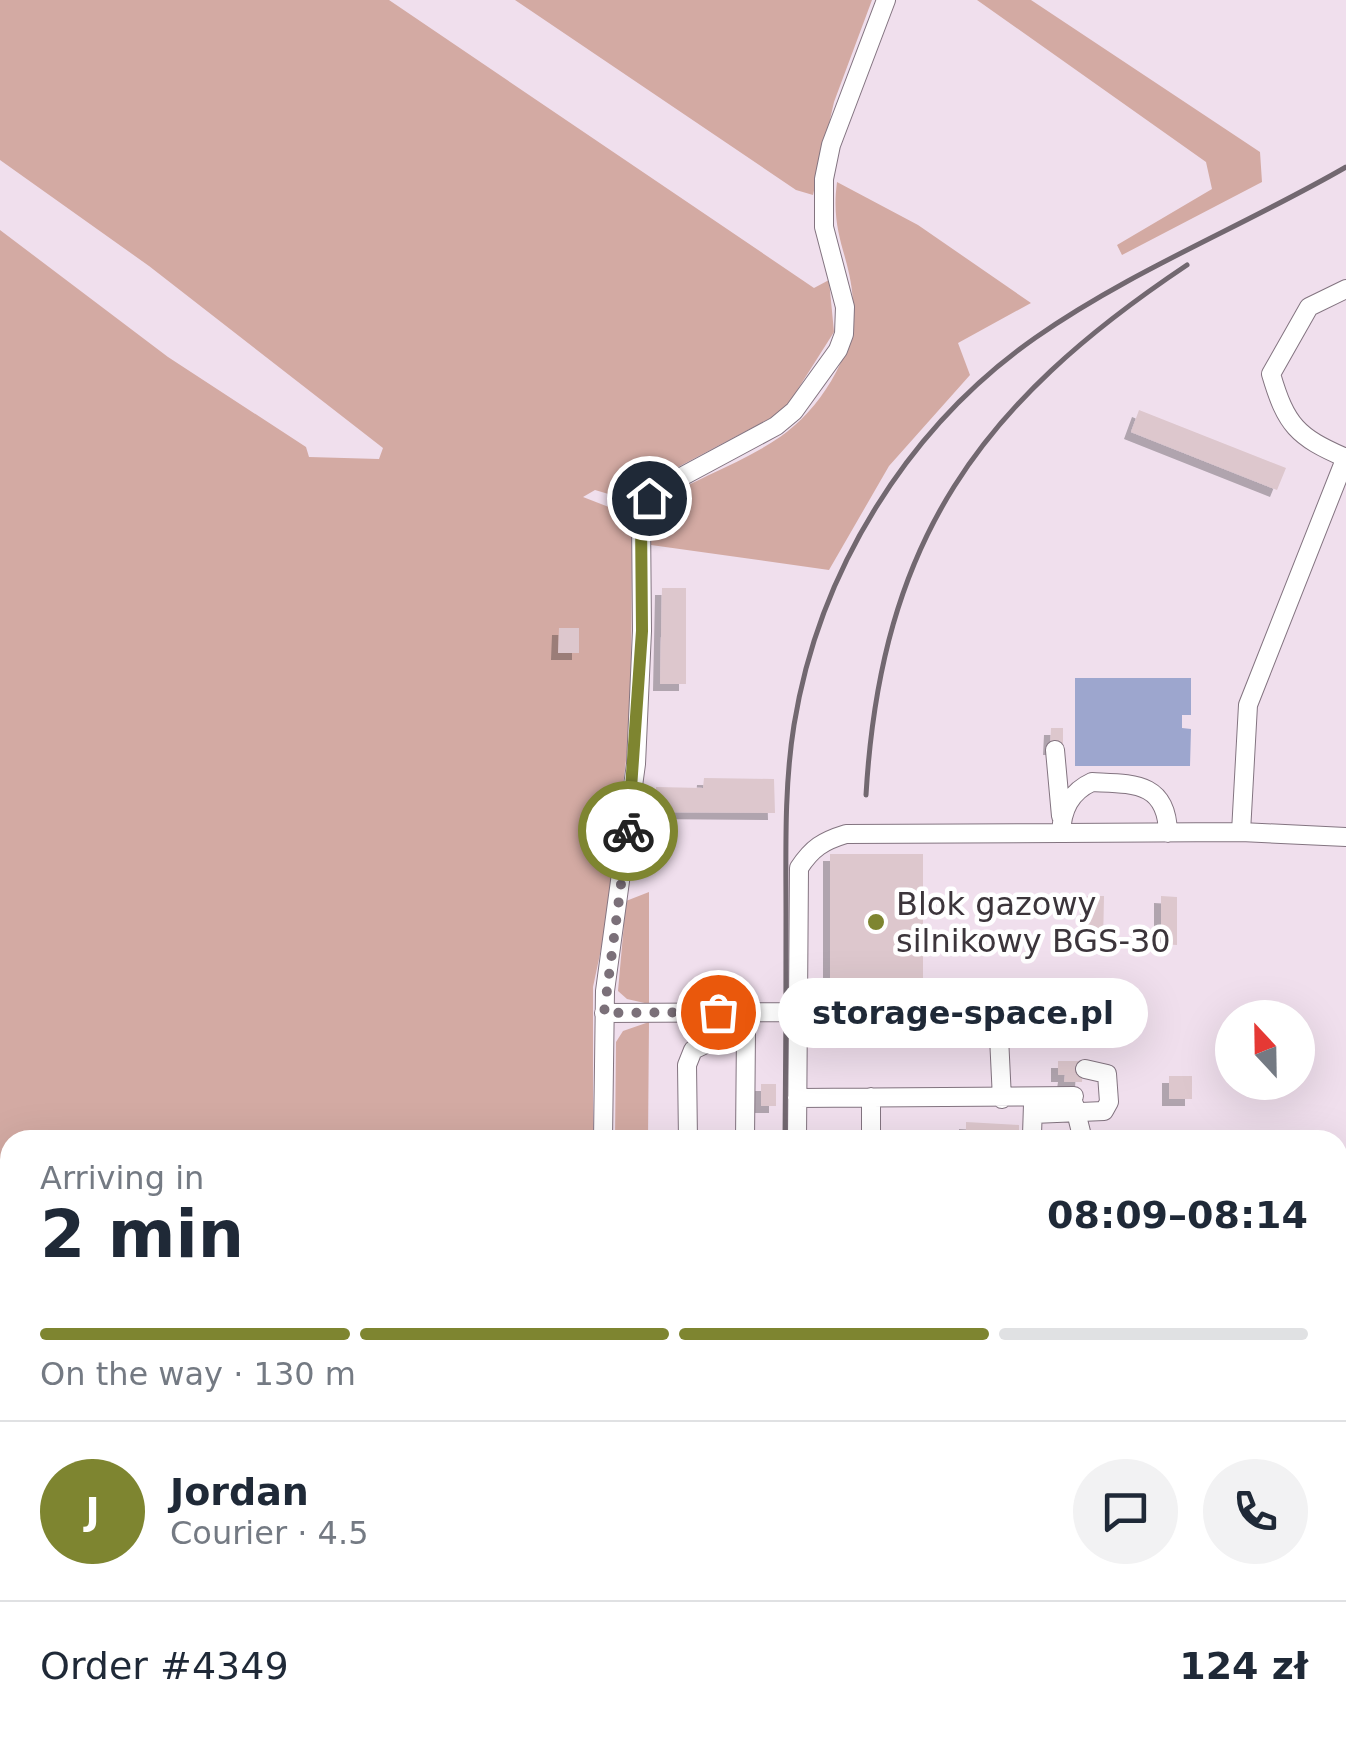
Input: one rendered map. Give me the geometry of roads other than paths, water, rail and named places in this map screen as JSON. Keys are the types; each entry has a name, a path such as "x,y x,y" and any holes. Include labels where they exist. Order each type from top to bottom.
{"street":[{"path":"603,1130 604,1013 636,764 642,631 641,517 649,498 670,482 776,426 794,411 838,350 844,334 845,306 824,227 824,179 831,146 886,0"},
{"path":"1242,832 1248,705 1346,457 1303,438 1280,404 1271,374 1309,307 1346,289"},
{"path":"1055,750 1061,824"},
{"path":"1061,824 1079,789 1092,782 1141,784 1159,801 1168,834"},
{"path":"797,1130 800,868 811,850 846,834 1061,824 1168,834 1242,832 1346,837"},
{"path":"936,996 983,1000 998,1016 1002,1098"},
{"path":"604,1013 797,1012"},
{"path":"688,1130 689,1058 705,1042 746,1034 745,1130"},
{"path":"797,1098 1002,1098 1033,1106 1076,1091 1081,1130"},
{"path":"870,1098 871,1130"},
{"path":"1032,1130 1033,1106"}],"water":[{"path":"1075,678 1191,678 1191,715 1182,715 1182,728 1191,729 1190,766 1075,766"}],"railway":[{"path":"785,1130 786,819 794,725 806,668 824,612 847,559 876,508 909,459 947,415 989,374 1035,338 1110,291 1346,167"},
{"path":"866,795 876,705 893,624 919,552 954,486 998,427 1051,371 1114,317 1187,265"}],"place":[{"name":"Blok gazowy silnikowy BGS-30","path":"876,922"},
{"name":"storage-space.pl","path":"718,1012"}]}
